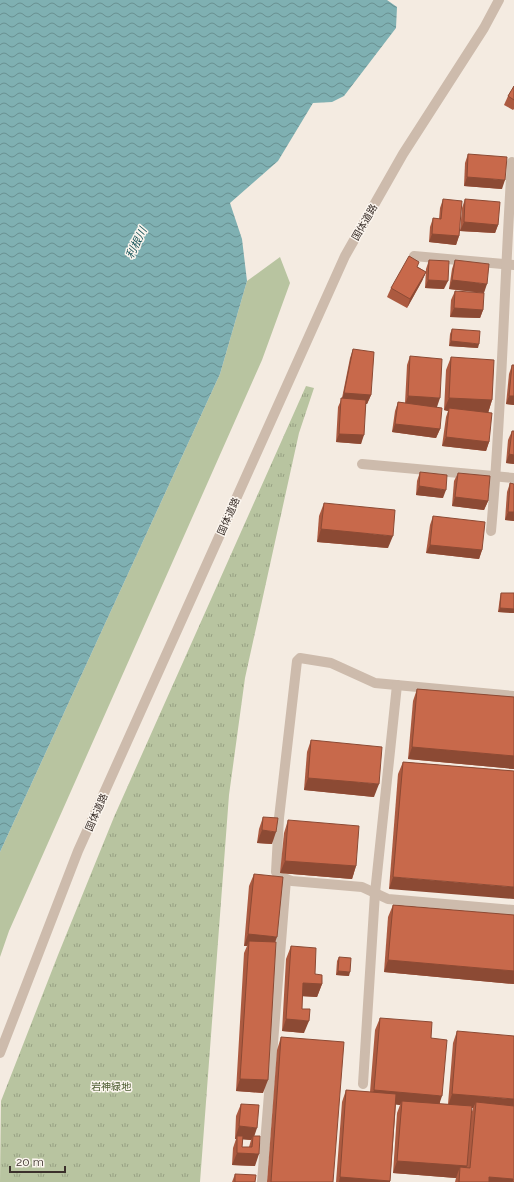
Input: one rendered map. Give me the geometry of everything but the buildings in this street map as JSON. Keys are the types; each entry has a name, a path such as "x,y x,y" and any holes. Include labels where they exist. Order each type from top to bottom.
{"street":[{"name":"国体道路","path":"0,1053 78,851 345,256 403,154 484,28 499,0"},
{"path":"491,531 510,264 512,162"},
{"path":"414,256 510,264"},
{"path":"362,464 514,478"},
{"path":"514,696 375,683 331,663 300,658 297,661 279,818 276,872 280,877 286,879 362,887 388,899 514,910"},
{"path":"363,1084 375,893 398,685"},
{"path":"262,1182 286,879"}],"green space":[{"path":"280,257 290,283 262,360 9,931 0,957 0,852 220,374 247,281"},
{"name":"岩神緑地","path":"306,386 314,388 299,433 245,678 229,795 200,1182 0,1182 1,1101 114,817"}],"water":[{"name":"利根川","path":"0,0 387,0 397,7 396,28 344,96 332,102 313,103 278,161 230,203 242,239 247,281 220,374 0,852"}]}
